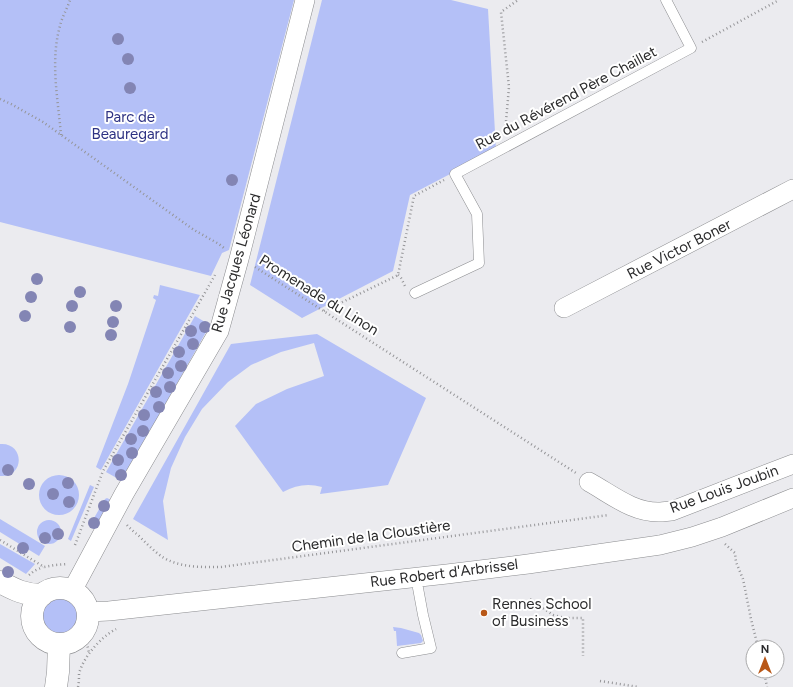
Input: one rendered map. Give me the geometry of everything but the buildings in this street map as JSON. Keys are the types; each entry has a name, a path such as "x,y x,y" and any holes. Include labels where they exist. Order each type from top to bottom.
{"street":[{"name":"Rue Jacques Léonard","path":"72,591 124,494 219,331 239,259 305,0"},
{"name":"Rue Victor Boner","path":"564,308 793,189"},
{"name":"Rue Louis Joubin","path":"589,482 635,508 660,512 672,510 793,464"},
{"name":"Rue Robert d'Arbrissel","path":"86,622 117,610 447,574 660,545 692,537 793,498"},
{"path":"0,582 17,591 30,595 42,595"},
{"path":"65,588 72,591 83,599 86,605 86,622 78,638 69,643 50,643 42,638 36,631 32,615 33,607 42,595 50,590 65,588"},
{"path":"0,597 17,608 33,622"},
{"path":"56,687 59,644"}],"lane":[{"path":"666,0 691,48"},
{"name":"Rue du Révérend Père Chaillet","path":"456,174 691,48"},
{"path":"415,293 479,263 477,214 456,174"},
{"path":"402,653 431,648 418,588"}],"path":[{"path":"62,135 55,72 55,56 56,41 60,26 70,0"},
{"path":"503,149 509,87 501,12 518,0"},
{"path":"691,48 778,0"},
{"name":"Promenade du Linon","path":"0,99 43,122 194,230 219,244 226,252 258,269 589,482"},
{"path":"324,311 398,275 414,196 456,174"},
{"path":"73,550 103,471 218,270"},
{"name":"Chemin de la Cloustière","path":"126,524 155,551 173,562 184,566 221,568 623,513 628,505"},
{"path":"722,526 723,542 735,553 736,562 743,578 756,639"},
{"path":"67,564 70,557"},
{"path":"530,599 553,615 565,618 583,618 583,656"},
{"path":"86,622 89,653"},
{"path":"78,687 79,673"},
{"path":"600,681 639,687"}],"green space":[{"name":"Parc de Beauregard","path":"0,0 294,0 229,250 222,253 211,276 0,222"},
{"path":"322,0 451,0 488,9 496,150 410,195 393,271 302,318 250,285"},
{"path":"160,285 200,295 101,470 96,467 128,384 156,300 153,298 154,295 158,296"},
{"path":"195,316 210,325 122,481 106,472"},
{"path":"317,334 426,398 388,485 320,494 322,487 307,485 297,486 283,492 235,426 256,404 287,389 324,376 314,343 281,352 251,365 228,382 202,409 185,437 171,468 163,501 168,540 133,519 231,344"},
{"path":"0,444 8,445 14,448 18,454 18,466 14,472 8,475 0,476"},
{"path":"55,475 63,475 70,478 76,484 79,495 76,506 70,512 63,515 55,515 48,512 42,506 39,499 39,491 42,484 48,478"},
{"path":"90,485 94,487 71,541 68,539"},
{"path":"107,498 111,500 96,528 90,525"},
{"path":"0,519 45,546 39,556 0,532"},
{"path":"49,520 58,523 61,532 58,541 49,544 40,541 37,532 40,523"},
{"path":"0,544 35,564 26,574 0,558"},
{"path":"59,596 67,598 73,602 77,608 79,616 77,624 73,630 67,634 59,636 51,634 45,630 41,624 39,616 41,608 45,602 51,598"},
{"path":"393,627 419,633 423,641 421,643 397,646 396,631 394,631"}],"place":[{"name":"Rennes School of Business","path":"484,613"}]}
